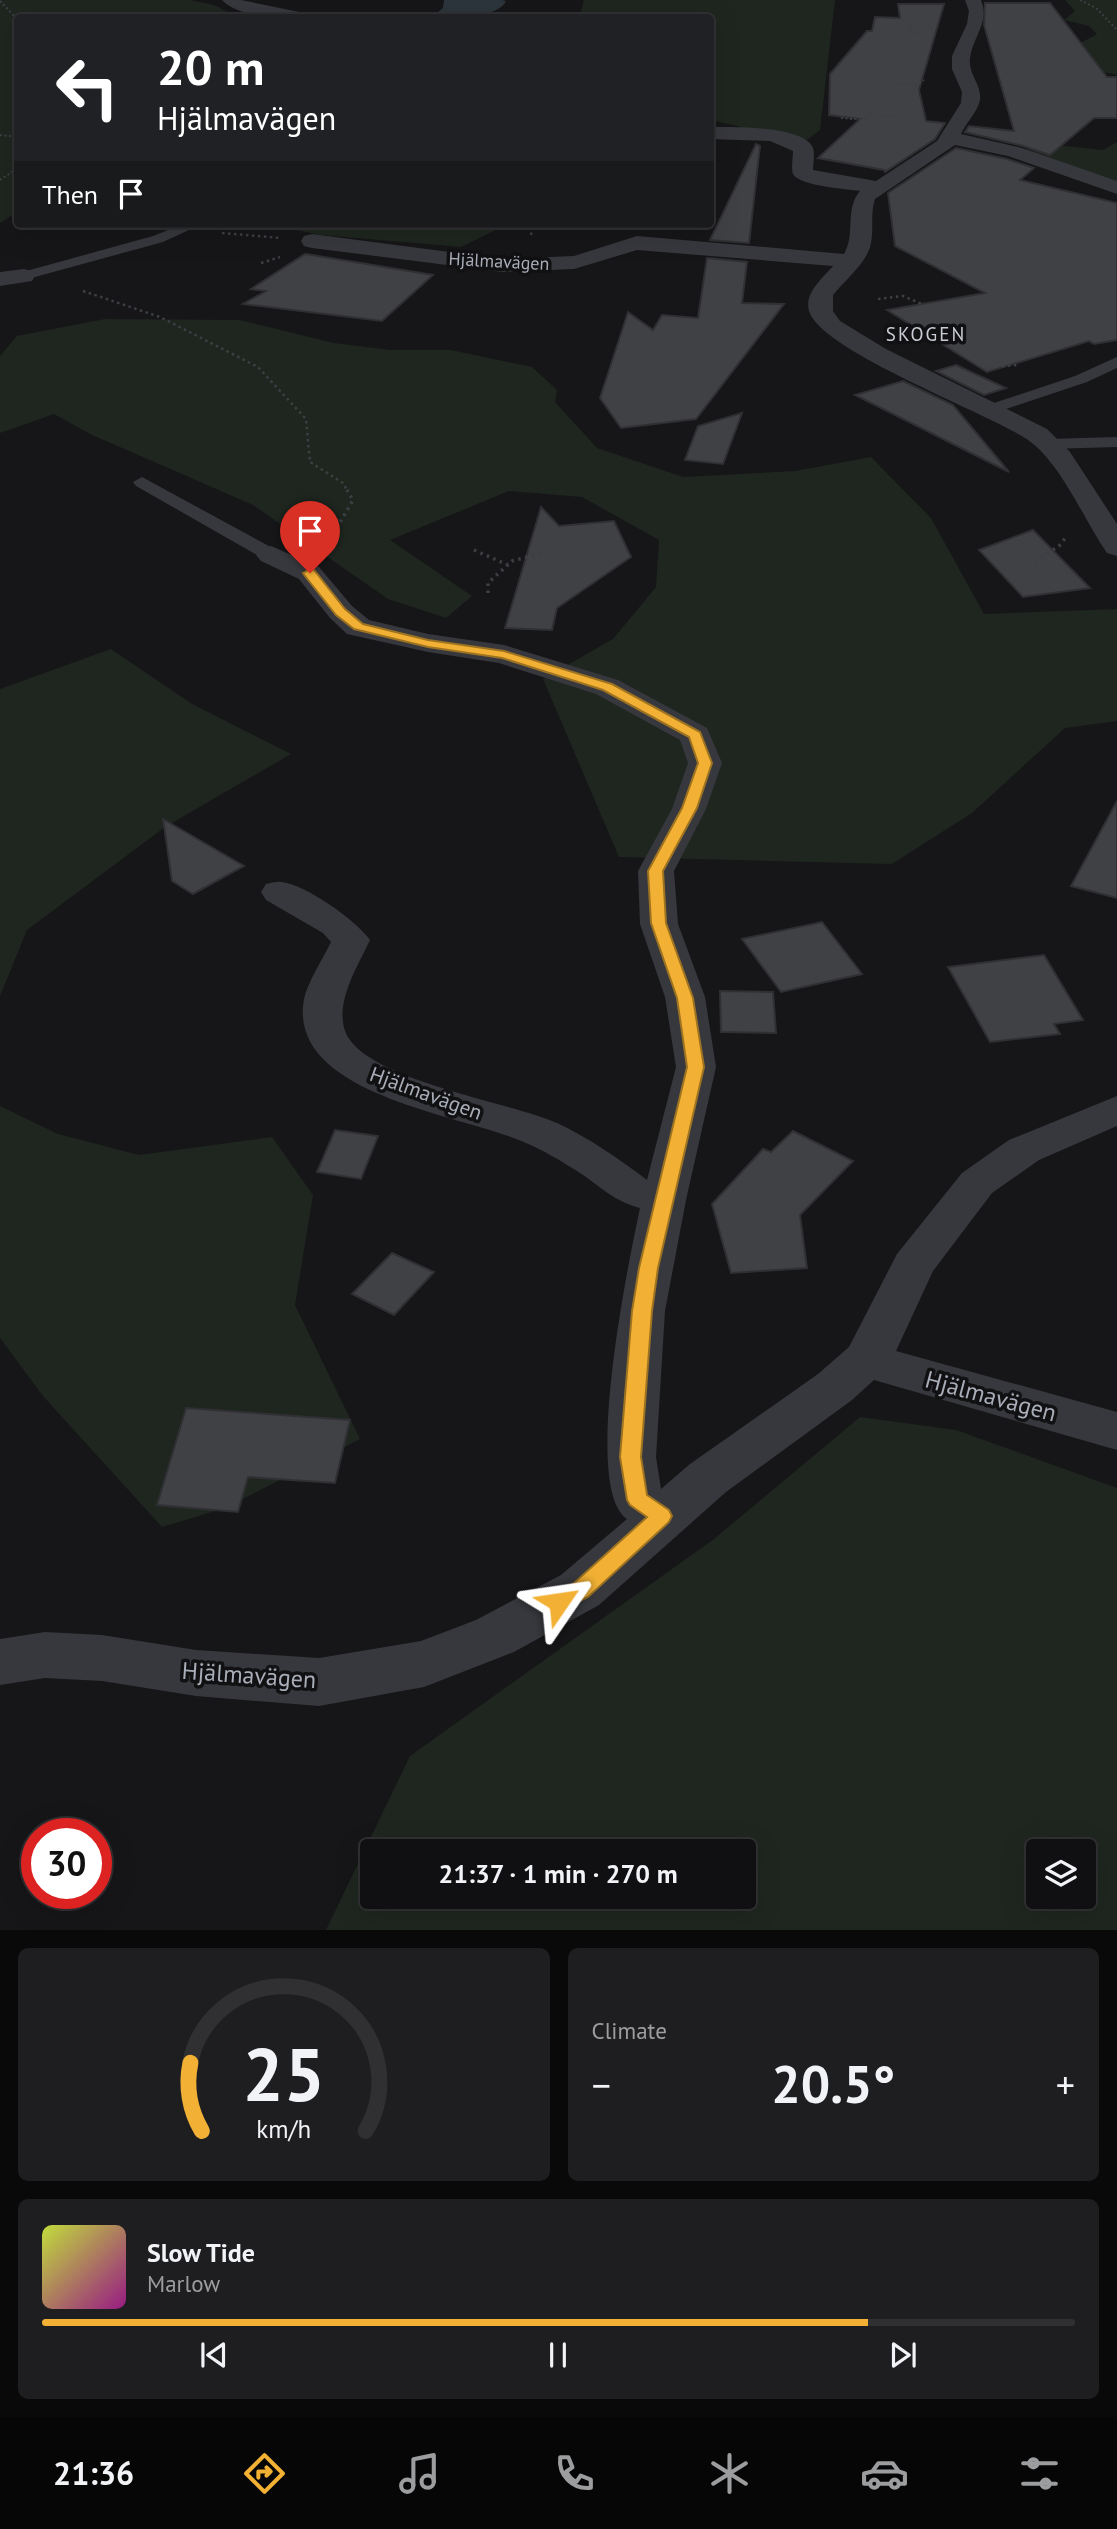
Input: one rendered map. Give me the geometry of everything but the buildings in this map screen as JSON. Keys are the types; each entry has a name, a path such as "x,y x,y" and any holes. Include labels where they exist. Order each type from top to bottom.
{"street":[{"path":"230,0 238,5 284,14"},
{"path":"973,0 977,11 975,24 961,56 961,69 971,92 970,104 959,118 951,138 927,157 876,187 866,196 860,214 860,243 851,261 828,283 821,294 821,311 831,326 877,354 1035,433 1061,458 1117,547"},
{"path":"714,133 750,133 792,140 803,148 803,173 815,178 876,187"},
{"path":"951,138 986,143 1027,155 1117,188"},
{"name":"Hjälmavägen","path":"312,241 524,266 586,261 622,246 654,243 851,261"},
{"path":"0,279 24,276"},
{"path":"279,558 310,573 341,612 358,627 428,643 504,654 594,683 647,706 695,734 705,763 689,808 656,871 659,923 685,998 696,1067 664,1200 642,1311 631,1457 638,1500 662,1516"},
{"name":"Hjälmavägen","path":"279,892 336,925 351,940 324,999 325,1030 341,1055 369,1075 425,1096 540,1132 593,1161 633,1191 664,1200"},
{"name":"Hjälmavägen","path":"0,1662 45,1655 102,1658 196,1673 319,1682 424,1664 495,1636 580,1590 708,1478 835,1387 866,1360 883,1332 913,1265 977,1183 1024,1150 1117,1111"},
{"name":"Hjälmavägen","path":"866,1360 1117,1431"}],"lane":[{"path":"24,276 188,228"},
{"path":"988,410 1081,379 1117,362"},
{"path":"1048,444 1117,442"},
{"path":"142,482 279,558"}],"path":[{"path":"1080,0 1097,8 1117,30"},
{"path":"0,1 14,16"},
{"path":"912,19 909,32 926,37"},
{"path":"874,83 918,83 924,80"},
{"path":"912,94 918,83"},
{"path":"841,118 864,120 871,114 906,118 917,114"},
{"path":"200,228 312,241"},
{"path":"24,276 110,298 160,317 258,367 290,401 306,419 310,463 344,483 353,500 335,531 279,558"},
{"path":"878,299 903,296 922,304"},
{"path":"1035,561 1059,546 1069,533"},
{"path":"474,550 508,565"},
{"path":"488,593 488,583 508,565 523,557 547,552"}],"shaded area":[{"path":"0,0 190,0 214,5 232,14 14,14 14,214 0,223"},
{"path":"444,0 506,1 501,7 484,14 436,14 443,8"},
{"path":"584,0 835,0 820,130 804,142 714,121 714,14 580,14"},
{"path":"1065,0 1117,0 1117,75 1094,70 1077,45 1097,34 1089,26 1064,20 1075,11"},
{"path":"1117,142 1117,181 1078,170 1026,149 1055,145 1103,150"},
{"path":"287,228 500,228 461,247 321,235"},
{"path":"105,319 240,320 334,343 390,350 451,350 532,367 557,390 555,402 597,448 683,477 795,471 871,457 931,518 984,614 1117,609 1117,721 1065,728 972,813 892,864 619,857 543,679 613,639 656,587 659,540 582,497 509,491 390,540 472,596 446,618 388,599 253,505 90,434 54,414 0,433 0,356 17,336"},
{"path":"111,649 192,704 291,754 165,827 27,930 0,996 0,689"},
{"path":"0,1106 58,1134 139,1155 272,1137 313,1195 295,1305 360,1439 225,1508 162,1527 43,1396 0,1338"},
{"path":"860,1417 956,1430 1117,1488 1117,1930 326,1930 360,1860 360,1909 756,1909 756,1839 370,1839 410,1756 714,1539"}],"district":[{"name":"SKOGEN","path":"926,334"}],"route":[{"path":"310,573 341,612 358,627 390,636 504,654 607,687 695,734 705,763 689,808 656,871 659,923 685,998 696,1067 664,1200 642,1311 631,1457 638,1500 662,1516 580,1590 559,1602"}]}
